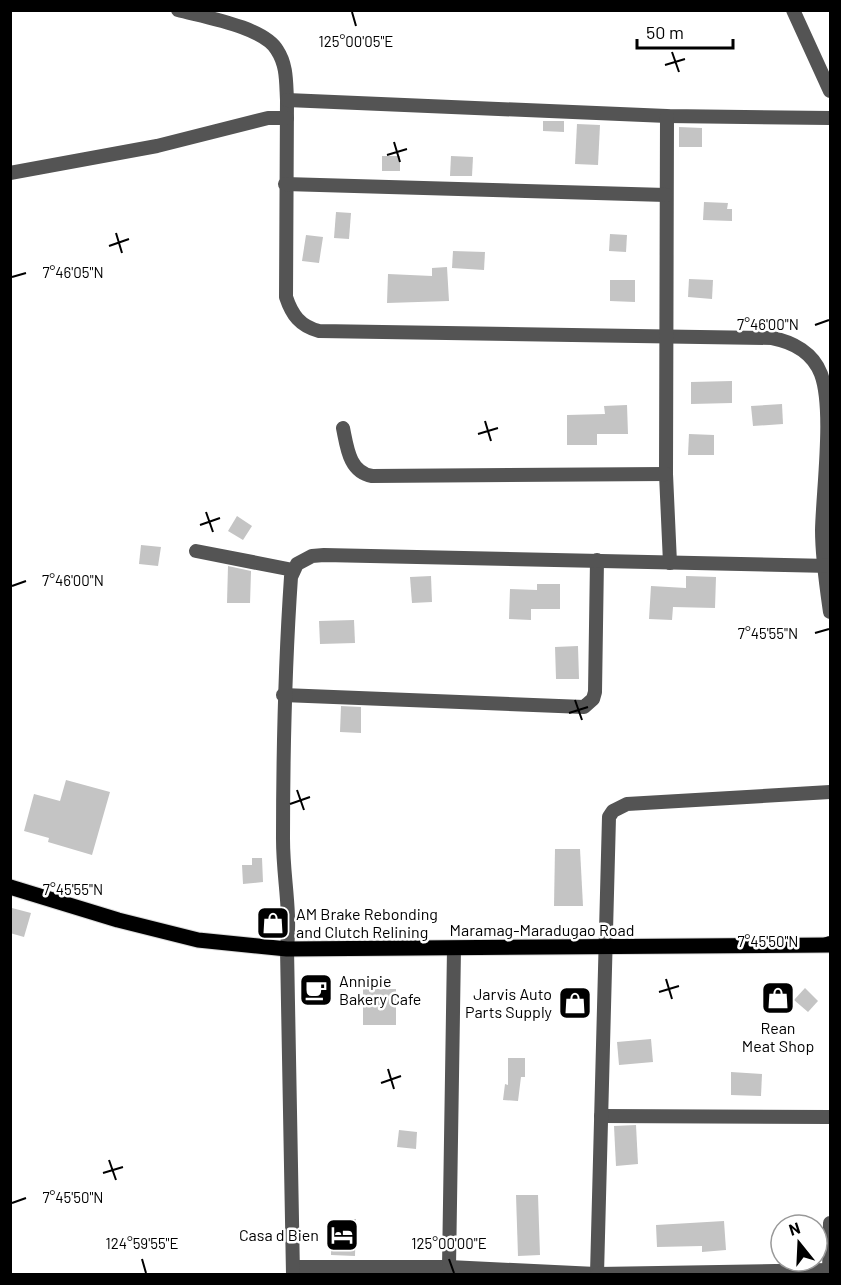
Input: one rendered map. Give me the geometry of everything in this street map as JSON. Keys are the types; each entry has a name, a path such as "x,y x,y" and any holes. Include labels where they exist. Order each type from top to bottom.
{"main road":[{"name":"Maramag-Maradugao Road","path":"10,887 118,920 198,940 287,949 831,945"}],"street":[{"path":"178,10 267,38 282,58 286,72 287,100 286,297 297,320 308,328 320,331 665,335 778,339 803,350 815,363 825,389 827,403 827,566 831,612"},
{"path":"793,10 831,91"},
{"path":"287,100 667,116 831,118"},
{"path":"667,116 665,335 666,474 670,563"},
{"path":"10,173 157,146 260,119 286,118"},
{"path":"285,184 666,195"},
{"path":"343,428 352,461 363,474 372,476 666,474"},
{"path":"196,551 293,570"},
{"path":"769,1273 597,1275 449,1267 294,1271 287,949 290,913 283,862 283,695 293,570 304,560 324,555 827,566"},
{"path":"283,695 584,707 593,699 595,692 597,560"},
{"path":"597,1275 607,824 613,811 627,804 830,793 831,785"},
{"path":"449,1267 454,948"},
{"path":"601,1116 831,1117"},
{"path":"829,1272 831,1222"}],"building":[{"path":"543,121 564,121 564,132 543,131"},
{"path":"577,124 600,125 598,165 575,164"},
{"path":"679,127 702,128 702,147 679,147"},
{"path":"382,156 400,156 400,171 382,171"},
{"path":"451,156 473,157 472,176 450,176"},
{"path":"704,202 728,203 727,209 732,209 732,221 703,220"},
{"path":"336,212 351,213 349,239 334,238"},
{"path":"610,234 627,235 626,252 609,251"},
{"path":"306,235 323,237 319,263 302,261"},
{"path":"453,251 485,252 484,270 452,268"},
{"path":"447,267 449,301 387,303 388,274 432,276 432,268"},
{"path":"689,279 713,280 712,299 688,297"},
{"path":"610,280 635,280 635,302 610,301"},
{"path":"732,381 732,403 691,404 691,382"},
{"path":"782,404 783,424 753,426 751,406"},
{"path":"627,405 628,434 597,434 597,445 567,445 567,415 605,414 604,406"},
{"path":"689,434 714,435 714,455 688,455"},
{"path":"237,516 252,526 243,540 228,531"},
{"path":"141,545 161,547 158,566 139,564"},
{"path":"228,566 251,571 250,603 227,603"},
{"path":"431,576 432,602 412,603 410,577"},
{"path":"686,576 716,577 715,608 673,607 672,620 649,619 651,586 686,588"},
{"path":"537,584 560,584 560,609 531,609 531,620 509,619 510,589 537,590"},
{"path":"354,620 355,643 320,644 319,621"},
{"path":"578,646 579,679 556,679 555,647"},
{"path":"341,706 361,707 361,733 340,732"},
{"path":"66,780 110,792 92,855 48,842 49,838 24,831 34,794 60,801"},
{"path":"555,849 580,849 583,906 554,906"},
{"path":"252,858 262,858 263,882 243,884 242,865 252,865"},
{"path":"12,908 31,913 24,937 10,933"},
{"path":"805,988 818,1001 808,1012 794,1000"},
{"path":"363,989 396,989 396,1025 363,1025"},
{"path":"651,1039 653,1062 619,1065 617,1042"},
{"path":"508,1058 525,1058 525,1077 521,1077 518,1101 503,1100 505,1084 508,1085"},
{"path":"731,1072 762,1074 761,1096 731,1095"},
{"path":"636,1125 638,1164 616,1166 614,1126"},
{"path":"399,1130 417,1132 416,1149 397,1147"},
{"path":"516,1195 538,1195 540,1255 518,1256"},
{"path":"332,1219 356,1219 355,1256 331,1255"},
{"path":"724,1221 726,1250 702,1252 702,1246 657,1247 656,1225"}],"place":[{"name":"AM Brake Rebonding and Clutch Relining","path":"273,923"},
{"name":"Annipie Bakery Cafe","path":"316,990"},
{"name":"Rean Meat Shop","path":"778,998"},
{"name":"Jarvis Auto Parts Supply","path":"575,1003"},
{"name":"Casa d Bien","path":"342,1235"}]}
